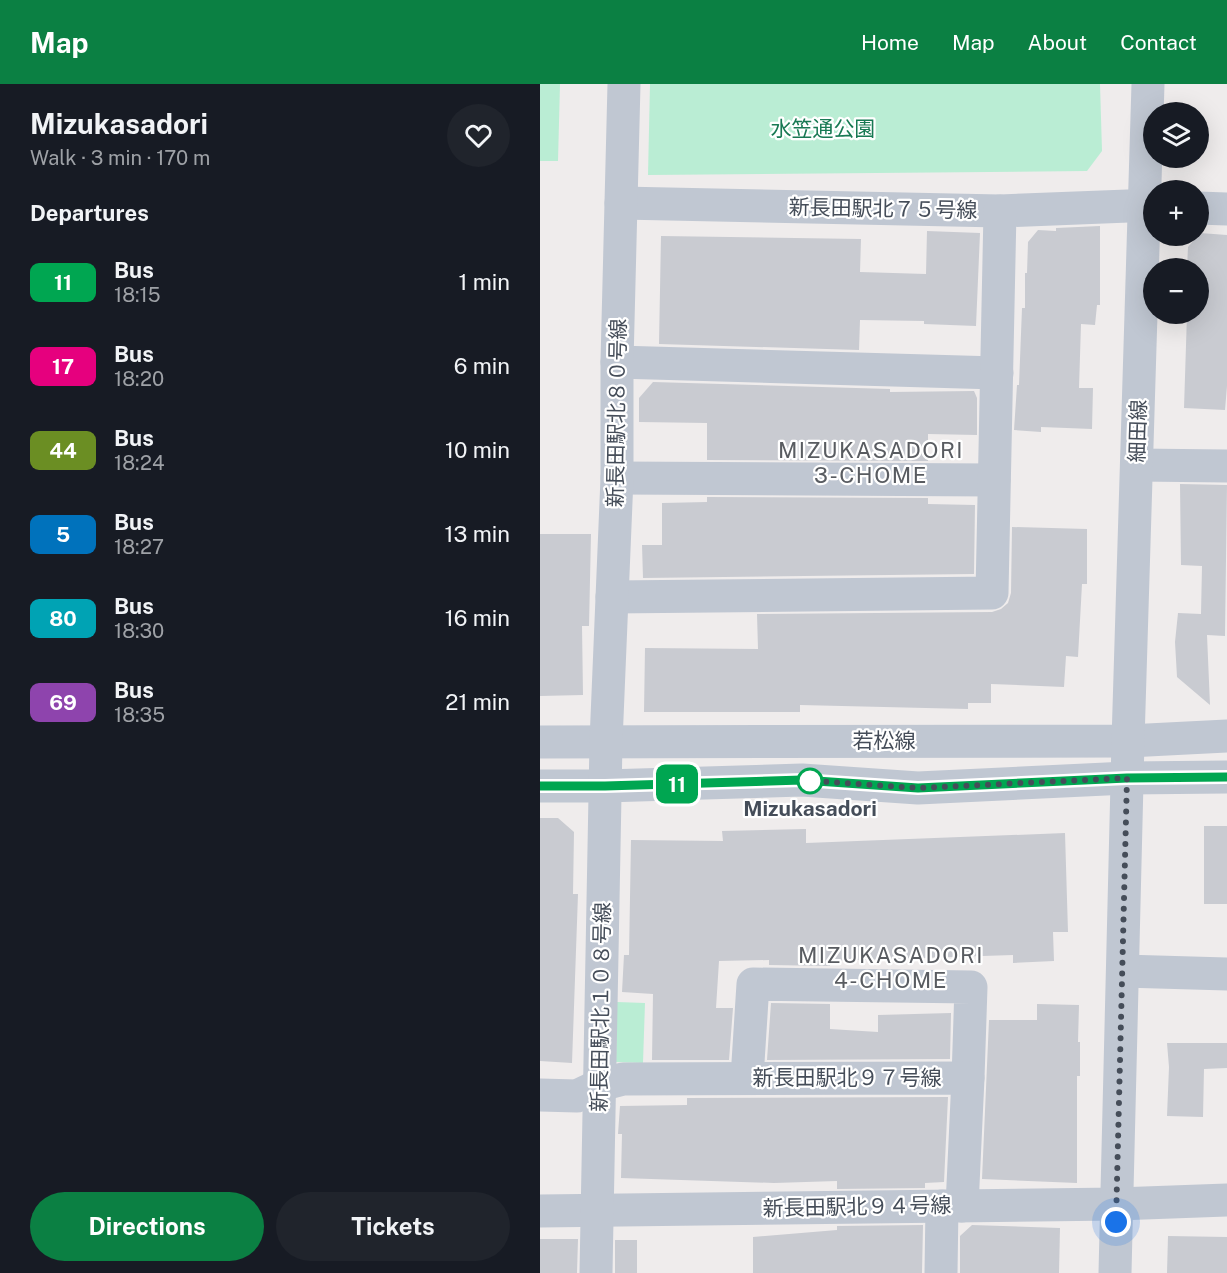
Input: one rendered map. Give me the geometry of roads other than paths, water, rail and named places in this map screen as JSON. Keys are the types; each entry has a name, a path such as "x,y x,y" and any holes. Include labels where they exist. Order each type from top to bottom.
{"street":[{"name":"新長田駅北８０号線","path":"606,742 617,478 617,362 624,84"},
{"name":"細田線","path":"1148,84 1150,180"},
{"name":"新長田駅北７５号線","path":"621,203 1000,211 1143,205"},
{"path":"1209,208 1227,209"},
{"path":"612,597 992,593 1000,211"},
{"name":"細田線","path":"1115,1273 1128,741 1137,465 1148,246"},
{"path":"617,362 997,373"},
{"path":"1137,465 1227,466"},
{"path":"617,478 994,480"},
{"name":"若松線","path":"540,742 1128,741 1227,736"},
{"name":"新長田駅北１０８号線","path":"596,1273 606,742"},
{"name":"若松線","path":"540,786 802,780 918,788 1127,778 1227,777"},
{"path":"1123,971 1227,974"},
{"path":"747,1078 753,984 971,987 968,1078"},
{"name":"新長田駅北９７号線","path":"540,1095 577,1096 600,1085 623,1079 968,1078 941,1273"},
{"name":"新長田駅北９４号線","path":"540,1211 1117,1204 1227,1200"}],"place":[{"name":"Mizukasadori","path":"810,781"}],"district":[{"name":"MIZUKASADORI 3-CHOME","path":"871,462"},
{"name":"MIZUKASADORI 4-CHOME","path":"891,968"}],"park label":[{"name":"水笠通公園","path":"823,129"}]}
